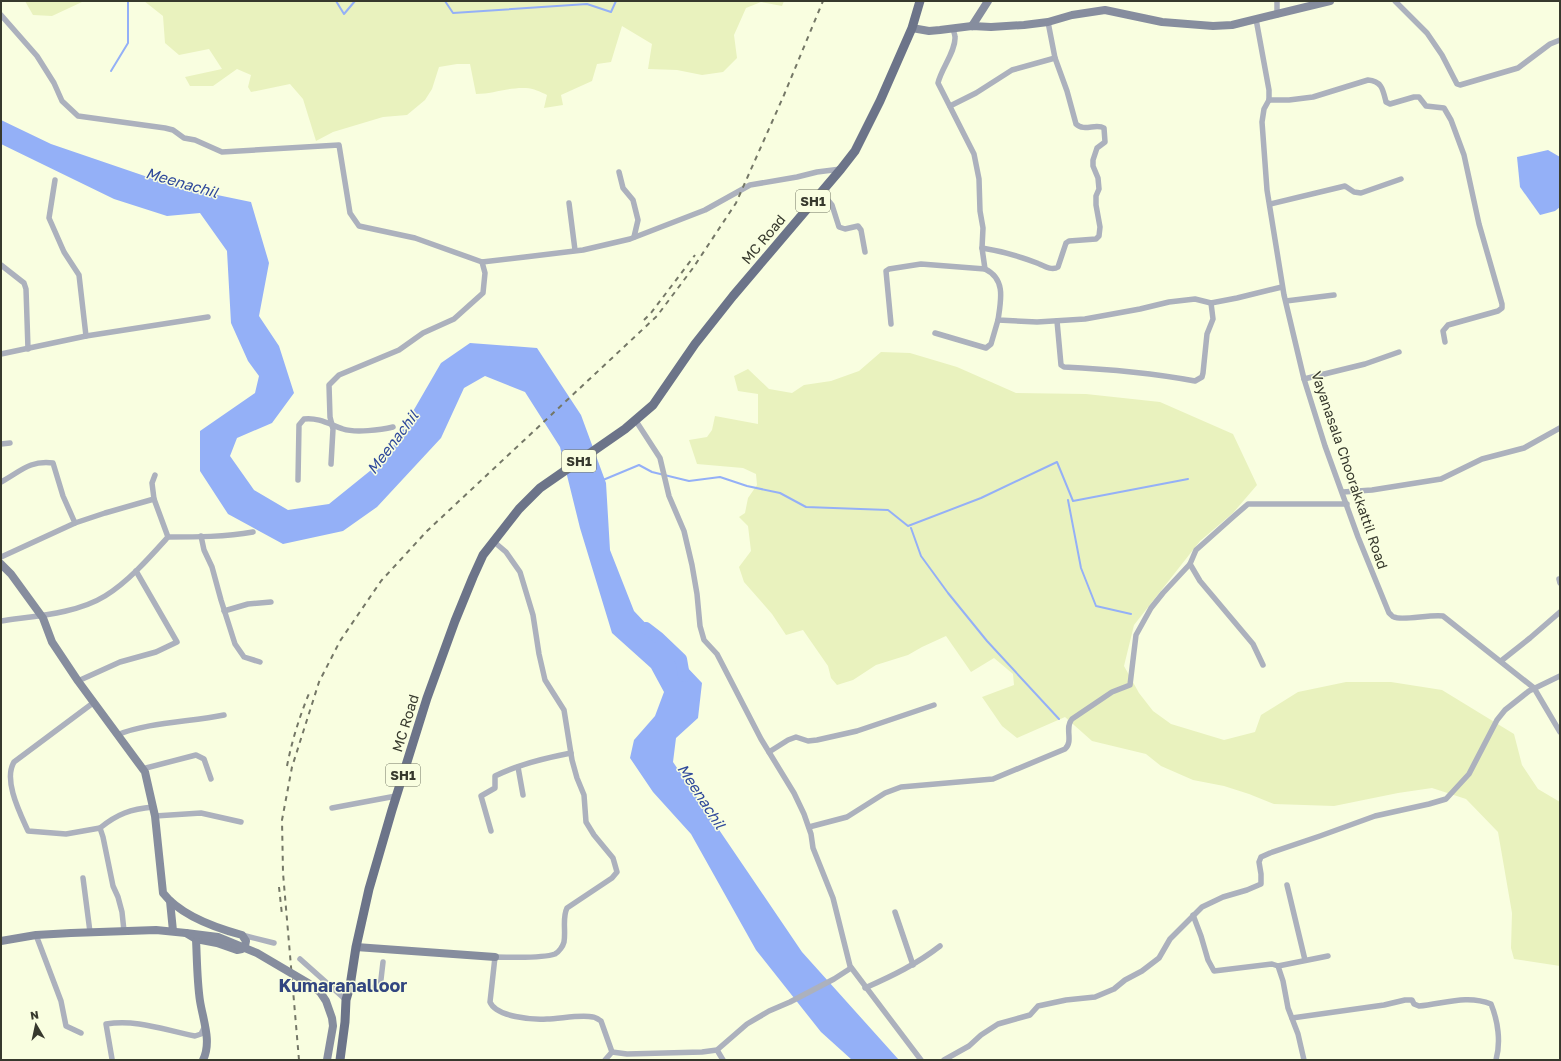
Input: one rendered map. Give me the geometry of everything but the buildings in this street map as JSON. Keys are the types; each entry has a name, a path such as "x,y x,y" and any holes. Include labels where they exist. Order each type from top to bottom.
{"main road":[{"name":"MC Road","path":"340,1060 346,1000 350,986 356,947 370,889 396,796 427,698 455,621 483,555 519,509 540,488 636,421 653,405 695,344 733,296 841,169 855,151 871,119 912,28 920,1"},
{"path":"972,26 988,1"},
{"path":"912,28 929,31 972,26 991,27 1048,22 1072,15 1105,10 1162,22 1213,26 1232,25 1330,1"},
{"path":"1,564 11,574 42,618 52,642 93,703 145,772 155,816 163,892 179,909 224,930 242,935 246,941 245,946 242,949 237,950 217,943 196,939 186,933"},
{"path":"170,901 173,931"},
{"path":"1,941 36,935 156,930 218,937 257,953 308,983 320,992 326,1001 332,1018 332,1032 327,1060"},
{"path":"196,939 200,1003 206,1026 206,1041 203,1060"},
{"path":"356,947 495,957"}],"street":[{"path":"1276,1 1277,15"},
{"path":"1395,1 1426,33 1442,55 1457,84 1460,86 1518,68 1550,44 1560,40"},
{"path":"1,15 37,56 54,83 62,101 78,116 165,128 173,130 184,138 195,140 222,152 339,145 350,213 359,226 415,238 482,262 582,250 634,238 705,210 750,185 817,172 841,169"},
{"name":"Vayanasala Choorakkattil Road","path":"1256,19 1269,90 1269,100 1264,109 1262,122 1267,190 1282,287 1304,379 1358,537 1389,613 1393,617 1400,619 1434,615 1443,616 1534,688 1560,732"},
{"path":"982,248 1020,257 1055,269 1058,267 1066,243 1069,241 1096,239 1099,236 1100,228 1096,196 1100,189 1098,178 1093,166 1093,160 1097,148 1105,142 1104,128 1101,126 1084,128 1078,127 1076,124 1067,91 1055,58 1048,22"},
{"path":"952,28 955,37 955,44 939,76 938,83 974,154 979,179 980,210 983,228 982,248 985,269"},
{"path":"950,106 976,93 1012,70 1055,58"},
{"path":"1269,100 1289,100 1313,97 1368,80 1375,80 1383,88 1386,102 1390,104 1419,97 1426,106 1444,108 1451,120 1464,156 1479,224 1502,304 1502,308 1498,311 1448,325 1443,330 1445,342"},
{"path":"618,172 623,188 633,200 638,220 634,238"},
{"path":"1270,204 1345,186 1354,192 1361,193 1401,179"},
{"path":"55,180 49,218 64,252 79,275 86,336"},
{"path":"821,192 832,205 839,227 845,229 858,226 861,230 865,252"},
{"path":"569,203 575,250"},
{"path":"331,464 333,429 329,385 334,379 349,370 399,350 423,333 454,319 483,293 485,273 482,262"},
{"path":"891,324 886,271 889,269 922,264 985,269 991,272 999,282 1001,292 998,320 991,344 986,348 935,333"},
{"path":"1,265 24,283 28,349"},
{"path":"998,320 1037,322 1085,319 1169,302 1195,299 1211,303 1282,287"},
{"path":"1286,301 1334,295"},
{"path":"1056,321 1061,365 1064,367 1127,371 1163,375 1195,381 1202,377 1203,373 1207,334 1213,319 1211,303"},
{"path":"1,354 86,336 208,317"},
{"path":"1304,379 1365,364 1399,352"},
{"path":"298,480 299,425 304,419 310,418 332,424 344,430 356,432 393,427"},
{"path":"636,421 655,449 663,470 669,496 684,531 697,594 700,626 704,640 717,654 769,752 800,804 809,827 813,848 833,898 844,938 847,960 851,968 921,1060"},
{"path":"1343,492 1372,490 1441,479 1482,459 1524,448 1560,428"},
{"path":"1,444 10,443"},
{"path":"1,482 14,476 26,466 39,462 53,462 63,496 75,523"},
{"path":"155,475 152,483 154,499 168,537"},
{"path":"1,557 75,523 154,499"},
{"path":"809,827 847,817 884,794 901,787 993,778 1065,749 1069,742 1069,725 1072,719 1112,692 1130,685 1136,635 1151,608 1190,564 1196,550 1233,517 1248,504 1347,504"},
{"path":"1,621 39,615 50,615 66,611 105,596 136,571 168,537 240,534 253,532"},
{"path":"201,536 235,644 244,657 260,662"},
{"path":"493,541 506,552 520,572 533,615 545,680 564,710 571,753 577,778 584,795 586,822 594,835 613,858 617,872 612,878 567,908 564,914 564,944 557,954 545,956 495,957 490,1002 492,1007 506,1014 525,1018 545,1019 593,1016 601,1021 612,1052"},
{"path":"1190,564 1200,581 1253,644 1263,665"},
{"path":"78,681 112,665 156,652 177,642 136,571"},
{"path":"224,611 248,604 271,602"},
{"path":"1501,661 1560,612"},
{"path":"944,1060 969,1046 981,1035 998,1024 1030,1015 1038,1006 1066,1000 1095,997 1114,989 1159,958 1170,938 1202,907 1223,897 1261,884 1262,874 1259,862 1261,857 1375,816 1446,799 1469,774 1497,720 1504,710 1534,688 1560,676"},
{"path":"93,703 14,762 10,768 10,780 16,801 28,831 66,834 100,828 111,819 127,811 153,807"},
{"path":"769,752 788,740 796,737 808,741 858,731 934,705"},
{"path":"117,735 149,727 224,714"},
{"path":"491,831 481,796 495,788 495,776 551,757 571,753"},
{"path":"142,769 196,755 204,759 211,779"},
{"path":"518,767 523,795"},
{"path":"332,808 396,796"},
{"path":"155,816 201,813 241,822"},
{"path":"100,828 113,886 122,912 124,931"},
{"path":"83,878 90,932"},
{"path":"1287,885 1305,960"},
{"path":"895,912 913,965"},
{"path":"1193,915 1208,960 1214,971 1272,964 1278,966 1328,956"},
{"path":"36,935 61,1001 66,1026 80,1033"},
{"path":"242,935 274,943"},
{"path":"865,988 895,975 926,958 940,946"},
{"path":"300,959 346,1000"},
{"path":"350,986 380,988 383,962"},
{"path":"1278,966 1304,1060"},
{"path":"605,1060 612,1052 627,1054 702,1052 717,1050 746,1024 834,979 851,968"},
{"path":"1292,1018 1384,1005 1405,1000 1412,1000 1414,1004 1419,1006 1462,999 1487,1002 1491,1004 1497,1027 1499,1048 1496,1060"},
{"path":"112,1059 106,1024 120,1022 141,1024 194,1036 201,1034 206,1026"},
{"path":"717,1050 723,1060"},
{"path":"668,1052 669,1060"}],"green space":[{"path":"25,1 125,1 82,2 52,16 33,15"},
{"path":"144,1 784,1 782,6 761,2 746,8 734,35 737,58 723,72 702,75 677,70 648,69 652,44 622,26 611,62 597,64 592,81 561,95 563,105 544,108 547,95 529,88 476,94 470,64 457,64 439,67 432,89 425,100 407,115 383,117 333,132 316,141 303,99 290,84 251,92 248,87 251,75 237,69 213,86 190,86 185,77 222,69 209,49 179,55 165,43 163,16"},
{"path":"881,352 910,353 957,367 1016,393 1086,394 1160,402 1233,434 1257,485 1233,513 1200,541 1134,625 1124,666 1139,693 1153,711 1171,724 1224,740 1255,732 1261,715 1298,692 1346,682 1391,682 1442,690 1514,734 1522,765 1538,789 1560,802 1560,966 1514,959 1511,948 1512,913 1498,832 1466,799 1432,788 1398,793 1334,806 1274,804 1224,786 1193,780 1161,766 1146,754 1092,741 1065,717 1017,738 1002,726 982,697 1014,685 1013,674 994,658 971,672 946,636 908,655 876,665 853,680 837,685 831,678 828,666 803,630 786,635 772,614 744,582 739,567 751,551 748,526 739,517 745,513 748,498 757,485 756,474 743,468 697,464 689,440 707,437 712,430 715,416 758,424 758,394 738,391 734,376 748,369 769,389 792,393 804,385 831,381 859,371"}],"water":[{"path":"1,120 51,144 174,186 251,202 269,263 259,316 279,346 294,393 272,423 237,438 230,456 254,490 288,510 329,504 386,458 441,363 470,343 537,348 581,415 606,483 610,550 634,611 702,683 698,718 676,738 673,762 802,952 899,1060 852,1060 821,1032 756,950 691,834 653,792 630,758 634,740 655,716 664,692 651,668 612,633 580,528 560,447 525,392 485,376 464,388 441,438 377,507 343,531 283,544 228,514 200,471 200,431 255,393 259,376 248,361 231,323 227,251 200,213 167,216 114,199 1,144"},
{"path":"1548,150 1560,157 1560,207 1555,211 1540,215 1520,187 1517,157"}],"waterway":[{"path":"111,71 128,43 128,1"},
{"path":"336,1 344,14 355,1"},
{"path":"445,1 453,13 587,4 611,12 616,1"},
{"path":"603,480 639,465 652,472 689,481 720,477 747,486 780,493 806,507 888,510 908,526 981,498 1057,462 1073,501 1188,479"},
{"path":"1068,500 1081,568 1096,606 1131,614"},
{"path":"911,528 921,556 948,593 987,641 1059,719"},
{"name":"Meenachil","path":"646,628 681,659 684,676"}],"railway":[{"path":"299,1060 283,873 282,820 292,767 319,682 340,641 381,581 427,531 657,316 693,268 736,203 784,95 823,1"},
{"path":"644,320 695,255"},
{"path":"287,766 291,747 310,691"},
{"path":"279,887 282,915"}],"district":[{"name":"Kumaranalloor","path":"343,985"}]}
